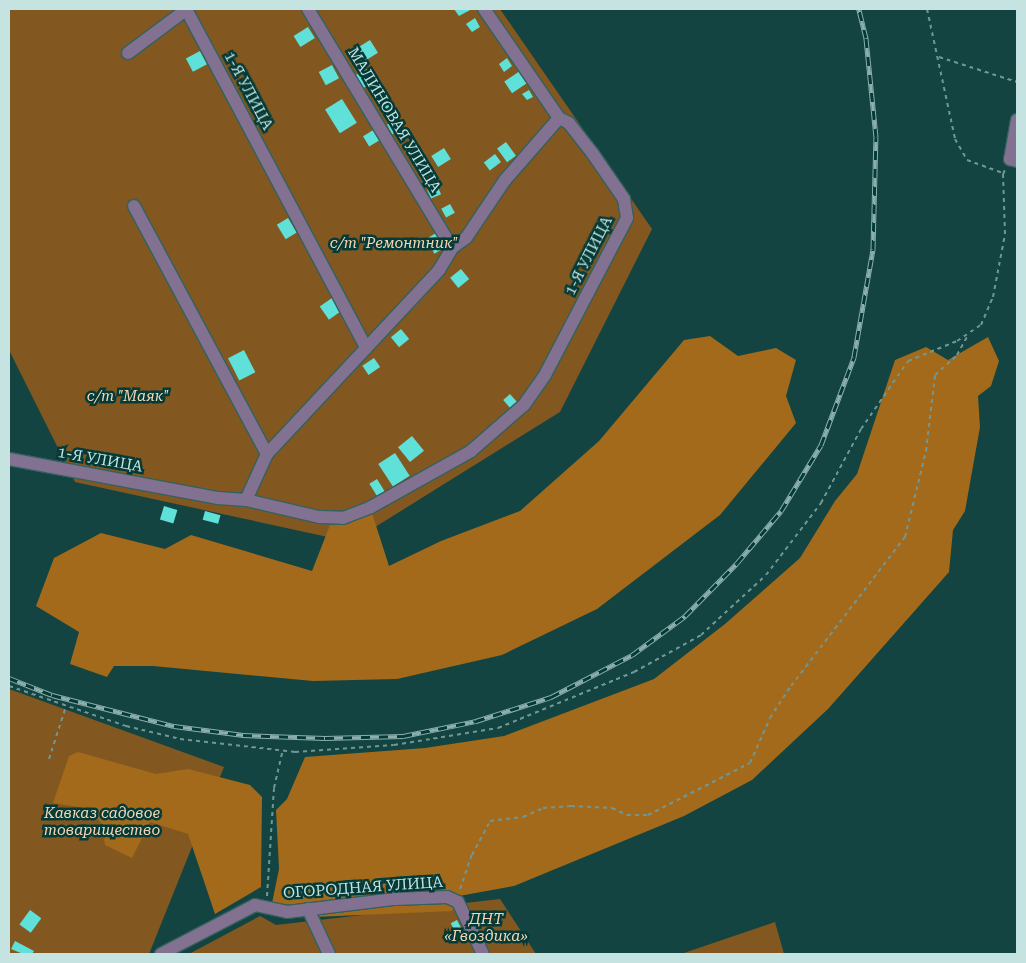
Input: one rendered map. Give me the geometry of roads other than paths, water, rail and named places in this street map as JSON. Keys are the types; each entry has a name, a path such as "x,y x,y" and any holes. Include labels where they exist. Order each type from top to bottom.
{"street":[{"path":"128,54 187,9"},
{"name":"1-Я УЛИЦА","path":"187,9 366,348"},
{"name":"МАЛИНОВАЯ УЛИЦА","path":"308,9 452,248"},
{"name":"1-Я УЛИЦА","path":"9,460 218,498 246,500 319,517 343,518 371,507 471,451 524,405 545,376 627,218 624,199 569,123 559,118 484,9"},
{"path":"246,500 267,454 439,270 452,248 466,238 505,180 559,118"},
{"path":"1014,160 1017,120"},
{"path":"134,206 267,454"},
{"name":"ОГОРОДНАЯ УЛИЦА","path":"161,954 255,905 266,906 280,912 395,898 448,897 458,902 482,954"},
{"path":"308,909 329,954"}],"railway":[{"path":"9,678 52,695 174,726 243,735 325,738 403,736 476,721 551,697 632,655 685,616 737,563 781,511 821,445 854,357 873,249 876,137 866,38 859,9"}],"park label":[{"name":"с/т \"Ремонтник\"","path":"394,244"},
{"name":"с/т \"Маяк\"","path":"128,397"},
{"name":"Кавказ садовое товарищество","path":"102,822"},
{"name":"ДНТ «Гвоздика»","path":"486,928"}]}
